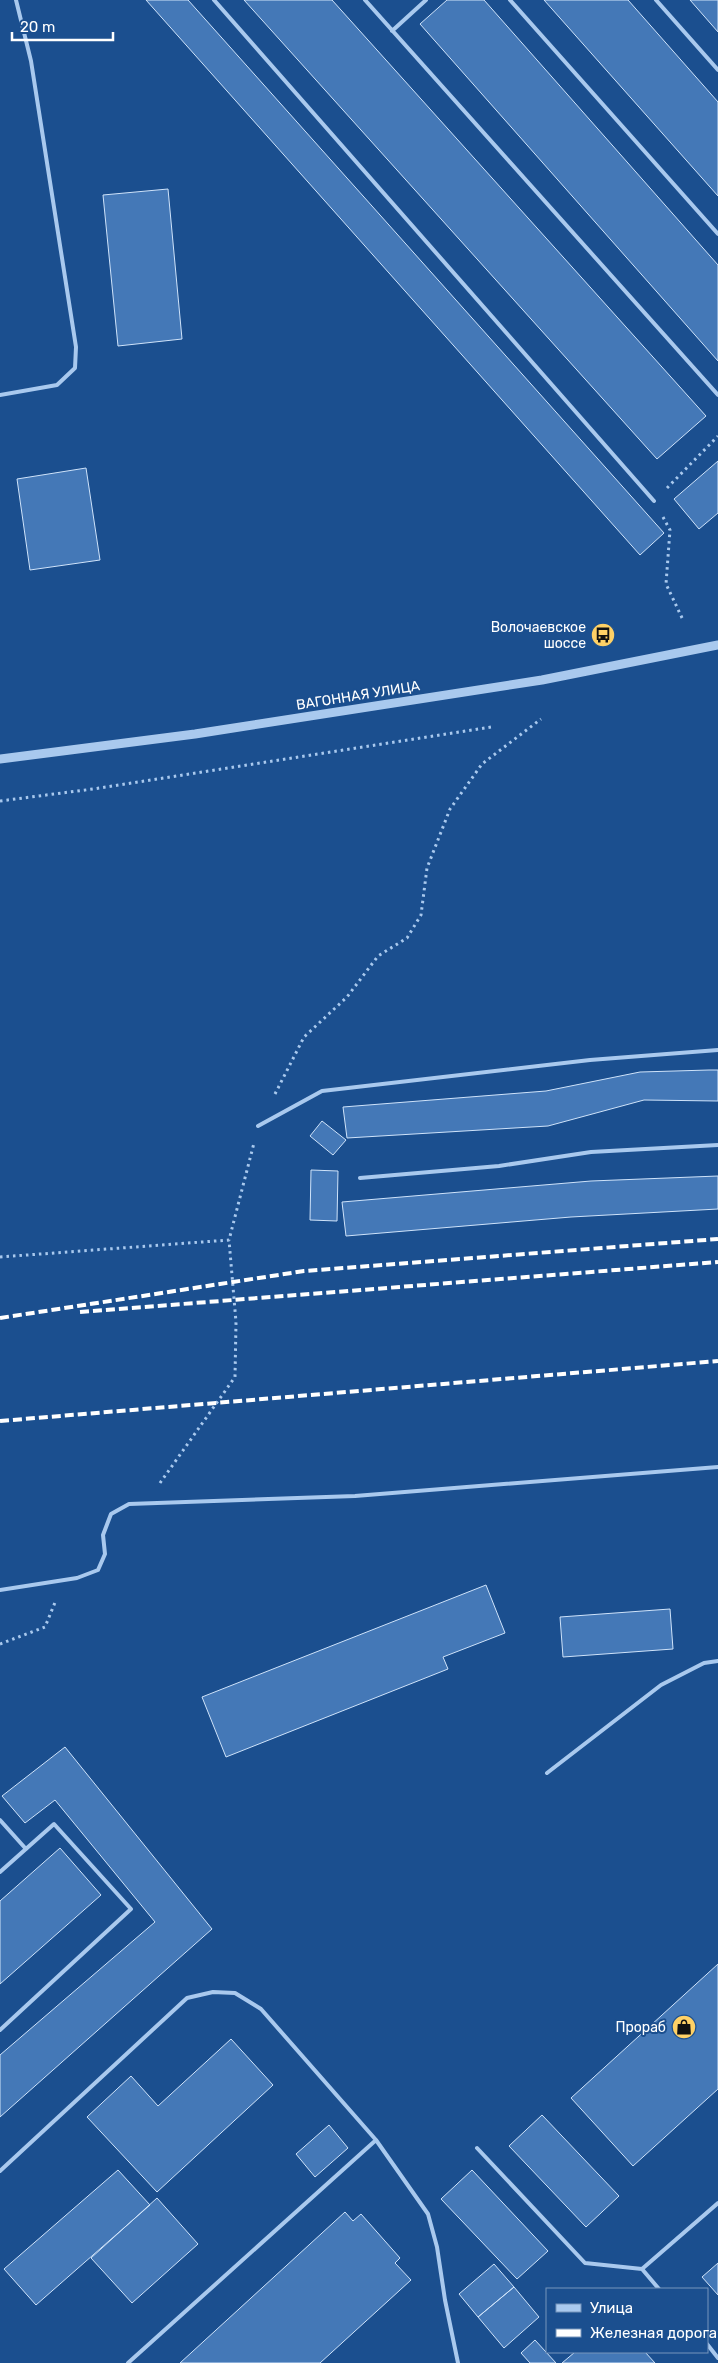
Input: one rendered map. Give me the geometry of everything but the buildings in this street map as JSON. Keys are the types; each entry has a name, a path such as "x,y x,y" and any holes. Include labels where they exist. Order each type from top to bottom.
{"street":[{"name":"ВАГОННАЯ УЛИЦА","path":"0,759 194,734 542,680 718,645"}],"lane":[{"path":"0,395 57,385 74,368 76,347 31,61 16,0"},
{"path":"214,0 654,501"},
{"path":"365,0 718,395"},
{"path":"392,30 426,0"},
{"path":"510,0 718,234"},
{"path":"656,0 718,70"},
{"path":"258,1126 322,1091 590,1060 718,1050"},
{"path":"360,1178 499,1166 591,1152 718,1144"},
{"path":"0,1590 64,1580 98,1570 104,1554 104,1535 111,1514 129,1504 355,1496 718,1467"},
{"path":"547,1772 661,1685 704,1663 718,1661"},
{"path":"0,1820 26,1849"},
{"path":"0,1872 54,1824 131,1909 0,2030"},
{"path":"0,2171 187,1998 213,1992 234,1993 261,2009 376,2140 428,2214 437,2247 445,2300 458,2363"},
{"path":"128,2363 376,2140"},
{"path":"477,2148 585,2263 642,2269 658,2288"},
{"path":"642,2269 718,2203"},
{"path":"708,2345 718,2358"}],"path":[{"path":"683,620 666,584 670,530 654,501 718,436"},
{"path":"147,1502 235,1377 236,1322 229,1240 258,1126 304,1037 347,997 378,956 407,938 421,915 427,868 450,809 482,764 541,719"},
{"path":"0,801 93,789 491,727"},
{"path":"0,1257 229,1240"},
{"path":"0,1644 44,1627 64,1580"}],"railway":[{"path":"0,1318 304,1271 718,1239"},
{"path":"80,1312 718,1262"},
{"path":"0,1421 718,1361"}],"place":[{"name":"Волочаевское шоссе","path":"603,635"},
{"name":"Прораб","path":"684,2027"}]}
